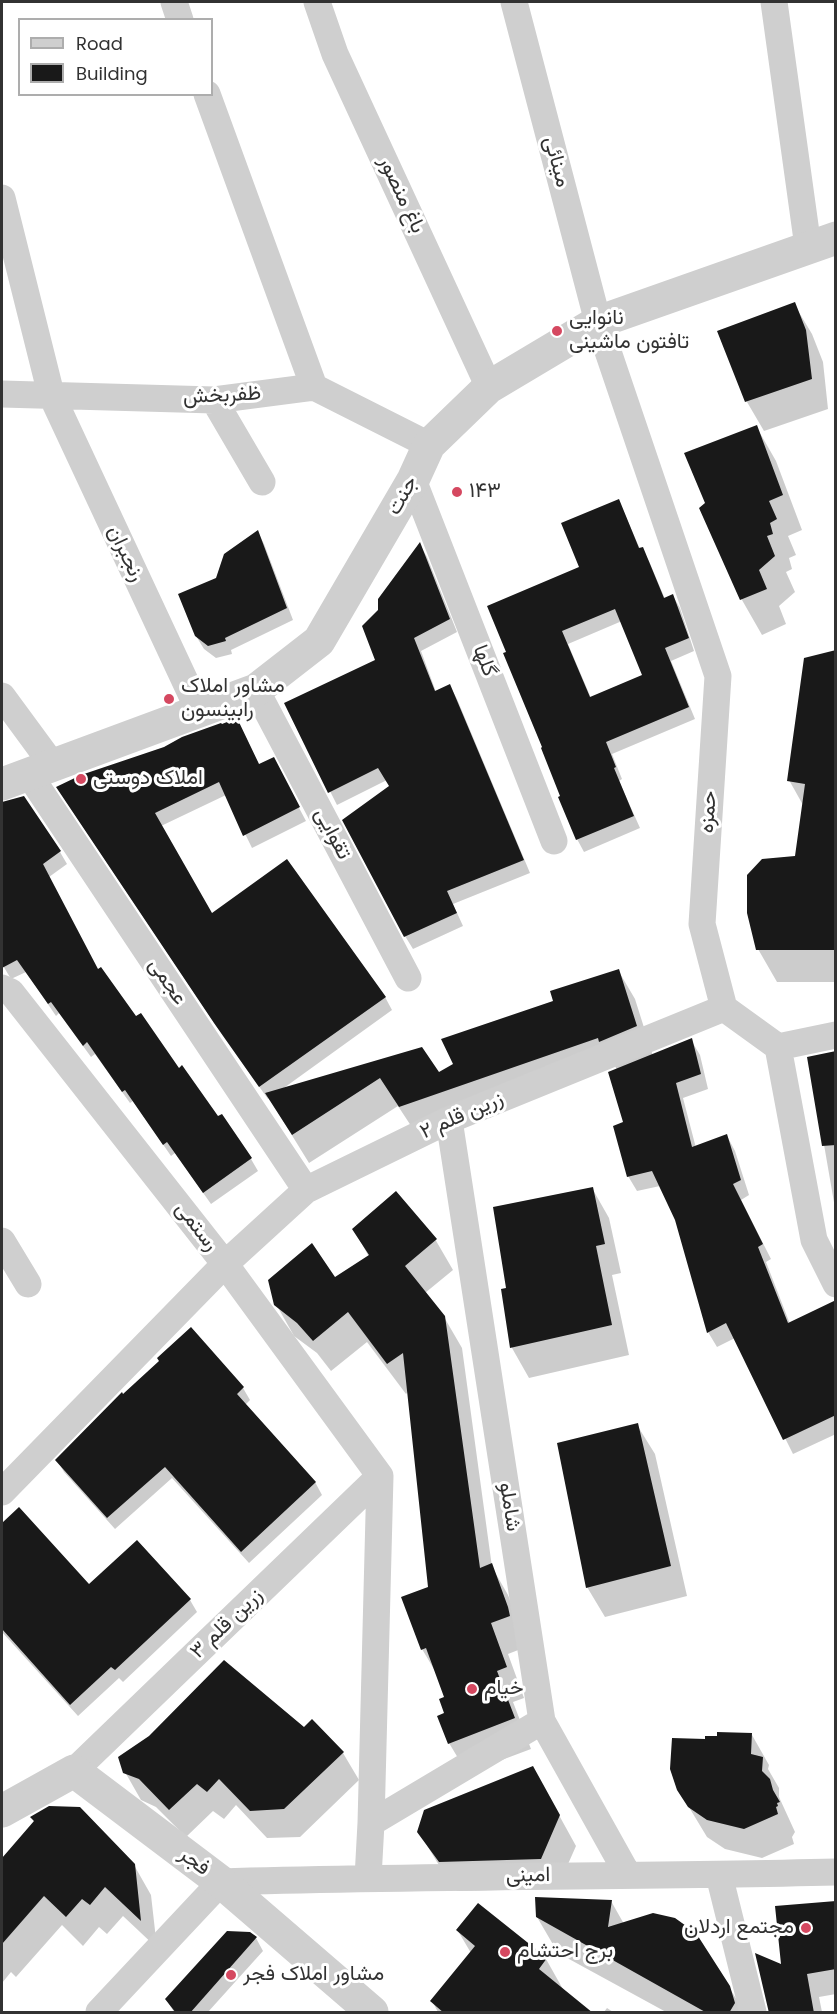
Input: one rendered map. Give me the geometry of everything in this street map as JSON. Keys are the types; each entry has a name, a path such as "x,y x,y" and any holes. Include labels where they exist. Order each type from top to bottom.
{"street":[{"path":"174,2 179,18"},
{"name":"باغ منصور","path":"317,2 335,54 489,387"},
{"name":"مینائی","path":"513,2 598,322"},
{"path":"774,2 822,243"},
{"path":"208,96 314,387 429,445"},
{"name":"رنجبران","path":"2,198 51,394 200,713"},
{"name":"جنت","path":"27,774 200,713 256,690 319,641 413,480 429,445 489,387 598,322 822,243"},
{"name":"حمزه","path":"598,322 718,676 702,924 724,1008"},
{"name":"ظفربخش","path":"2,394 214,400 314,387"},
{"path":"214,400 262,482"},
{"name":"گلها","path":"413,480 554,841"},
{"name":"تقوایی","path":"256,690 408,978"},
{"name":"عجمی","path":"2,696 27,774 306,1190"},
{"name":"رستمی","path":"2,988 11,992 225,1264 380,1476"},
{"path":"724,1008 778,1047 814,1240 836,1284"},
{"name":"زرین قلم ۲","path":"2,1492 225,1264 306,1190 449,1120 724,1008"},
{"path":"778,1047 836,1035"},
{"name":"شاملو","path":"449,1120 542,1722 628,1875"},
{"path":"2,1241 28,1284"},
{"path":"368,1878 380,1476"},
{"name":"زرین قلم ۳","path":"74,1771 380,1476"},
{"path":"371,1823 542,1722"},
{"path":"2,1811 74,1771"},
{"name":"فجر","path":"74,1771 221,1882 372,2013"},
{"name":"امینی","path":"221,1882 836,1872"},
{"path":"719,1875 753,2013"},
{"path":"99,2013 221,1882"}],"building":[{"path":"795,302 806,330 812,379 745,402 717,331"},
{"path":"757,425 783,495 769,501 777,519 770,523 773,534 767,536 775,556 759,570 767,589 740,600 699,508 705,503 684,453"},
{"path":"619,499 639,548 643,547 664,598 673,594 689,638 665,648 689,707 606,742 634,816 576,840 487,606 579,567 561,523","holes":["615,609 642,675 590,697 562,631"]},
{"path":"258,530 287,608 225,638 226,641 208,646 195,636 178,594 216,578 224,554"},
{"path":"420,542 450,619 414,638 435,691 450,684 524,860 447,891 457,913 404,937 342,820 389,786 378,768 328,793 284,703 375,660 362,626 378,610 378,599"},
{"path":"836,650 836,950 756,950 747,913 747,875 762,859 795,856 805,784 787,781 804,658"},
{"path":"237,718 259,764 274,757 300,807 243,836 219,782 155,813 212,913 287,859 386,997 259,1087 56,787 81,775 164,747 182,737"},
{"path":"24,796 61,851 43,864 98,969 101,967 136,1016 141,1013 179,1068 182,1065 218,1116 222,1114 252,1158 203,1193 167,1142 163,1145 125,1090 122,1092 87,1042 83,1046 51,1002 48,1004 17,960 2,968 2,802"},
{"path":"619,969 637,1026 599,1042 598,1038 399,1107 380,1078 292,1135 265,1093 422,1047 439,1072 453,1064 441,1039 553,1001 550,991"},
{"path":"692,1038 701,1074 676,1083 692,1147 727,1134 741,1180 733,1184 763,1244 758,1247 788,1323 836,1300 836,1415 783,1440 726,1323 707,1333 675,1220 652,1171 627,1177 613,1126 623,1122 608,1072"},
{"path":"836,1051 836,1145 822,1146 807,1057"},
{"path":"593,1187 605,1244 596,1246 612,1325 510,1348 501,1289 506,1288 493,1207"},
{"path":"396,1191 437,1239 405,1266 445,1316 480,1568 492,1563 510,1616 491,1623 507,1667 497,1671 515,1718 448,1744 437,1716 444,1713 439,1699 444,1697 426,1648 421,1650 401,1597 428,1587 403,1353 387,1364 348,1312 313,1341 297,1323 274,1305 268,1280 312,1243 335,1277 369,1255 352,1229"},
{"path":"191,1327 244,1387 237,1394 316,1482 241,1552 165,1467 107,1518 55,1460 122,1392 123,1394 159,1361 157,1358"},
{"path":"638,1423 671,1566 586,1588 557,1443"},
{"path":"19,1507 89,1584 137,1540 191,1599 115,1670 111,1667 70,1705 2,1629 2,1523"},
{"path":"224,1660 304,1727 312,1719 344,1752 284,1809 250,1811 219,1779 207,1792 197,1784 169,1810 139,1779 123,1773 118,1757 149,1736"},
{"path":"717,1732 752,1733 751,1754 763,1757 762,1771 770,1779 780,1802 776,1807 778,1814 744,1829 707,1820 688,1807 677,1790 670,1769 672,1738 705,1739 705,1736 717,1736"},
{"path":"533,1766 560,1815 541,1859 439,1862 417,1832 424,1810"},
{"path":"49,1806 80,1807 135,1864 141,1921 105,1887 90,1905 82,1899 66,1917 44,1896 2,1944 2,1858 34,1821 30,1817"},
{"path":"535,1897 612,1900 608,1927 653,1913 675,1918 696,1933 730,1986 735,2003 729,2013 707,2013 536,1917"},
{"path":"836,1901 836,1969 807,1974 814,2013 769,2013 755,1953 781,1964 775,1906"},
{"name":"برج احتشام","path":"478,1903 547,1958 539,1969 593,2013 444,2013 430,2001 475,1946 456,1930"},
{"path":"227,1931 250,1932 257,1937 190,2013 176,2013 165,1999"}],"place":[{"name":"نانوایی تافتون ماشینی","path":"557,331"},
{"name":"۱۴۳","path":"457,492"},
{"name":"مشاور املاک رابینسون","path":"169,699"},
{"name":"املاک دوستی","path":"81,779"},
{"name":"خیام","path":"472,1689"},
{"name":"مجتمع اردلان","path":"806,1928"},
{"name":"برج احتشام","path":"505,1952"},
{"name":"مشاور املاک فجر","path":"231,1975"}]}
